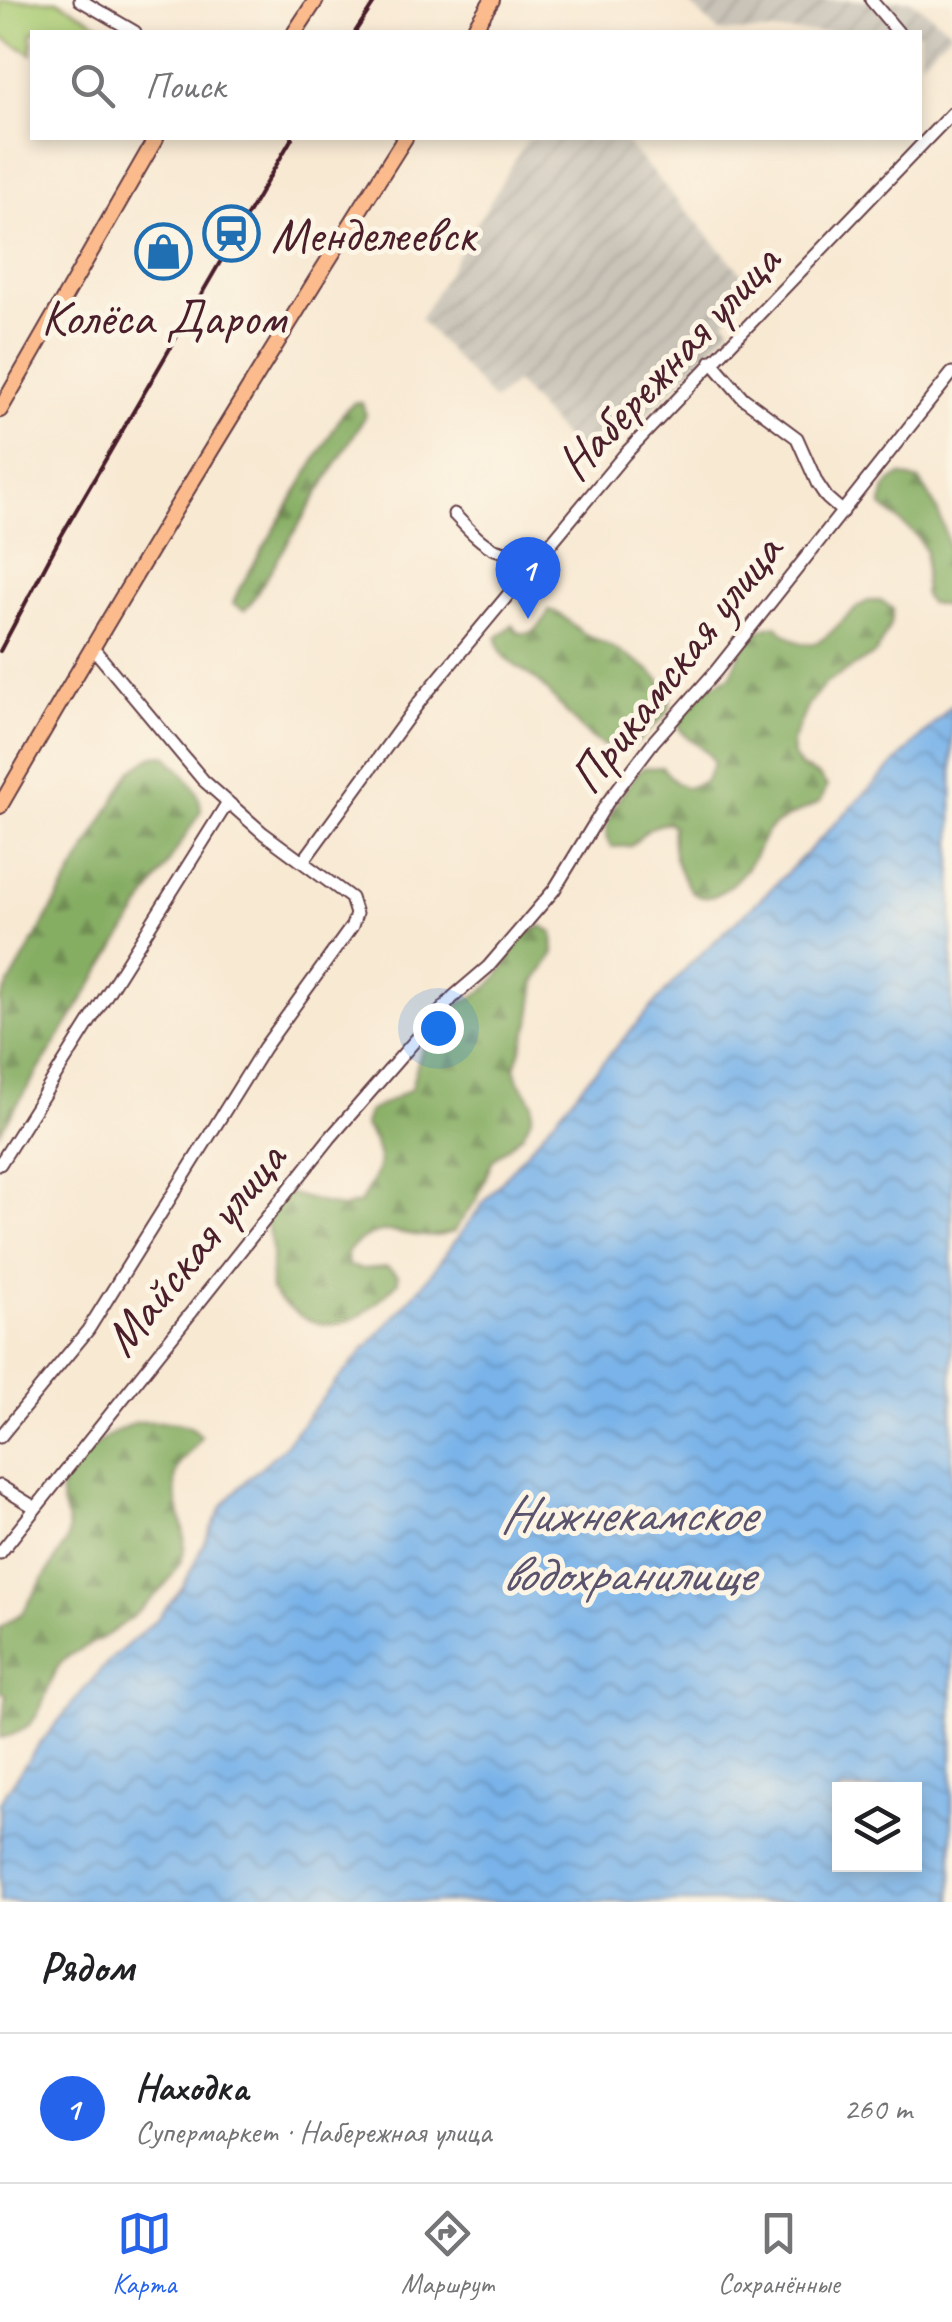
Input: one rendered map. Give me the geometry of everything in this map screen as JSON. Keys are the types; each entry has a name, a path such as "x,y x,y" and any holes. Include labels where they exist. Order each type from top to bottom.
{"main road":[{"path":"296,30 316,0"},
{"path":"473,30 492,0"},
{"path":"0,410 155,140"},
{"path":"0,806 291,318 404,140"}],"street":[{"path":"80,0 132,30"},
{"path":"871,0 896,30"},
{"name":"Набережная улица","path":"304,860 420,701 625,454 952,113"},
{"path":"711,362 743,398 798,438 817,483 843,512"},
{"name":"Прикамская улица","path":"453,997 488,968 554,890 607,803 654,741 716,671 952,373"},
{"path":"454,514 494,552 514,554 551,545"},
{"path":"0,1437 88,1330 264,1048 352,926 356,914 351,898 263,833 203,780 92,647"},
{"path":"0,1164 228,802"},
{"name":"Майская улица","path":"0,1554 330,1138 453,997"},
{"path":"0,1486 34,1507"}],"shaded area":[{"path":"686,0 911,0 952,31 922,60 922,30 717,30"},
{"path":"527,140 624,140 745,277 757,285 725,320 731,327 641,421 588,466 516,382 494,401 420,319"}],"green space":[{"path":"0,0 57,0 110,30 30,30 30,53 0,36"},
{"path":"355,402 362,403 366,415 249,606 244,610 233,604 345,410"},
{"path":"901,475 920,481 938,511 950,556 952,607 929,603 924,596 926,552 917,536 882,506 886,488"},
{"path":"868,601 882,601 893,609 891,623 876,653 825,684 808,705 792,742 793,756 800,767 819,776 827,786 821,801 772,827 739,876 712,896 694,894 687,885 675,857 673,826 668,822 650,828 631,846 612,847 607,839 609,818 642,768 662,767 675,782 687,788 705,781 714,763 679,728 680,721 706,688 730,676 749,638 776,625 791,638 815,643"},
{"path":"549,610 643,666 666,688 670,701 666,714 631,746 618,750 597,742 543,686 503,654 497,638 512,625 517,632 534,631"},
{"path":"166,755 194,787 201,811 0,1132 0,1000 131,771 153,756"},
{"path":"542,926 553,933 554,953 536,981 530,1023 515,1067 533,1103 532,1116 523,1134 492,1161 477,1199 453,1232 437,1236 375,1233 347,1252 348,1265 360,1269 387,1267 398,1275 398,1282 365,1312 342,1323 329,1324 297,1313 271,1290 272,1249 267,1219 270,1207 283,1192 341,1208 360,1203 379,1156 364,1125 368,1112 411,1089 420,1055 436,1024 453,1008 488,987 525,936"},
{"path":"137,1422 180,1424 201,1436 176,1472 184,1541 180,1563 136,1614 64,1660 29,1725 0,1738 6,1694 0,1692 0,1628 23,1612 66,1542 68,1524 61,1497 68,1473 101,1441"}],"water":[{"name":"Нижнекамское водохранилище","path":"952,705 952,1902 0,1902 0,1802 34,1751 107,1663 158,1618 183,1586 222,1507 282,1449 423,1284 481,1206 689,965 773,887"}],"railway":[{"path":"356,30 376,0"},
{"path":"0,651 60,538 291,140"}],"place":[{"name":"Менделеевск","path":"232,233"},
{"name":"Колёса Даром","path":"163,251"},
{"name":"Находка","path":"528,619"}]}
